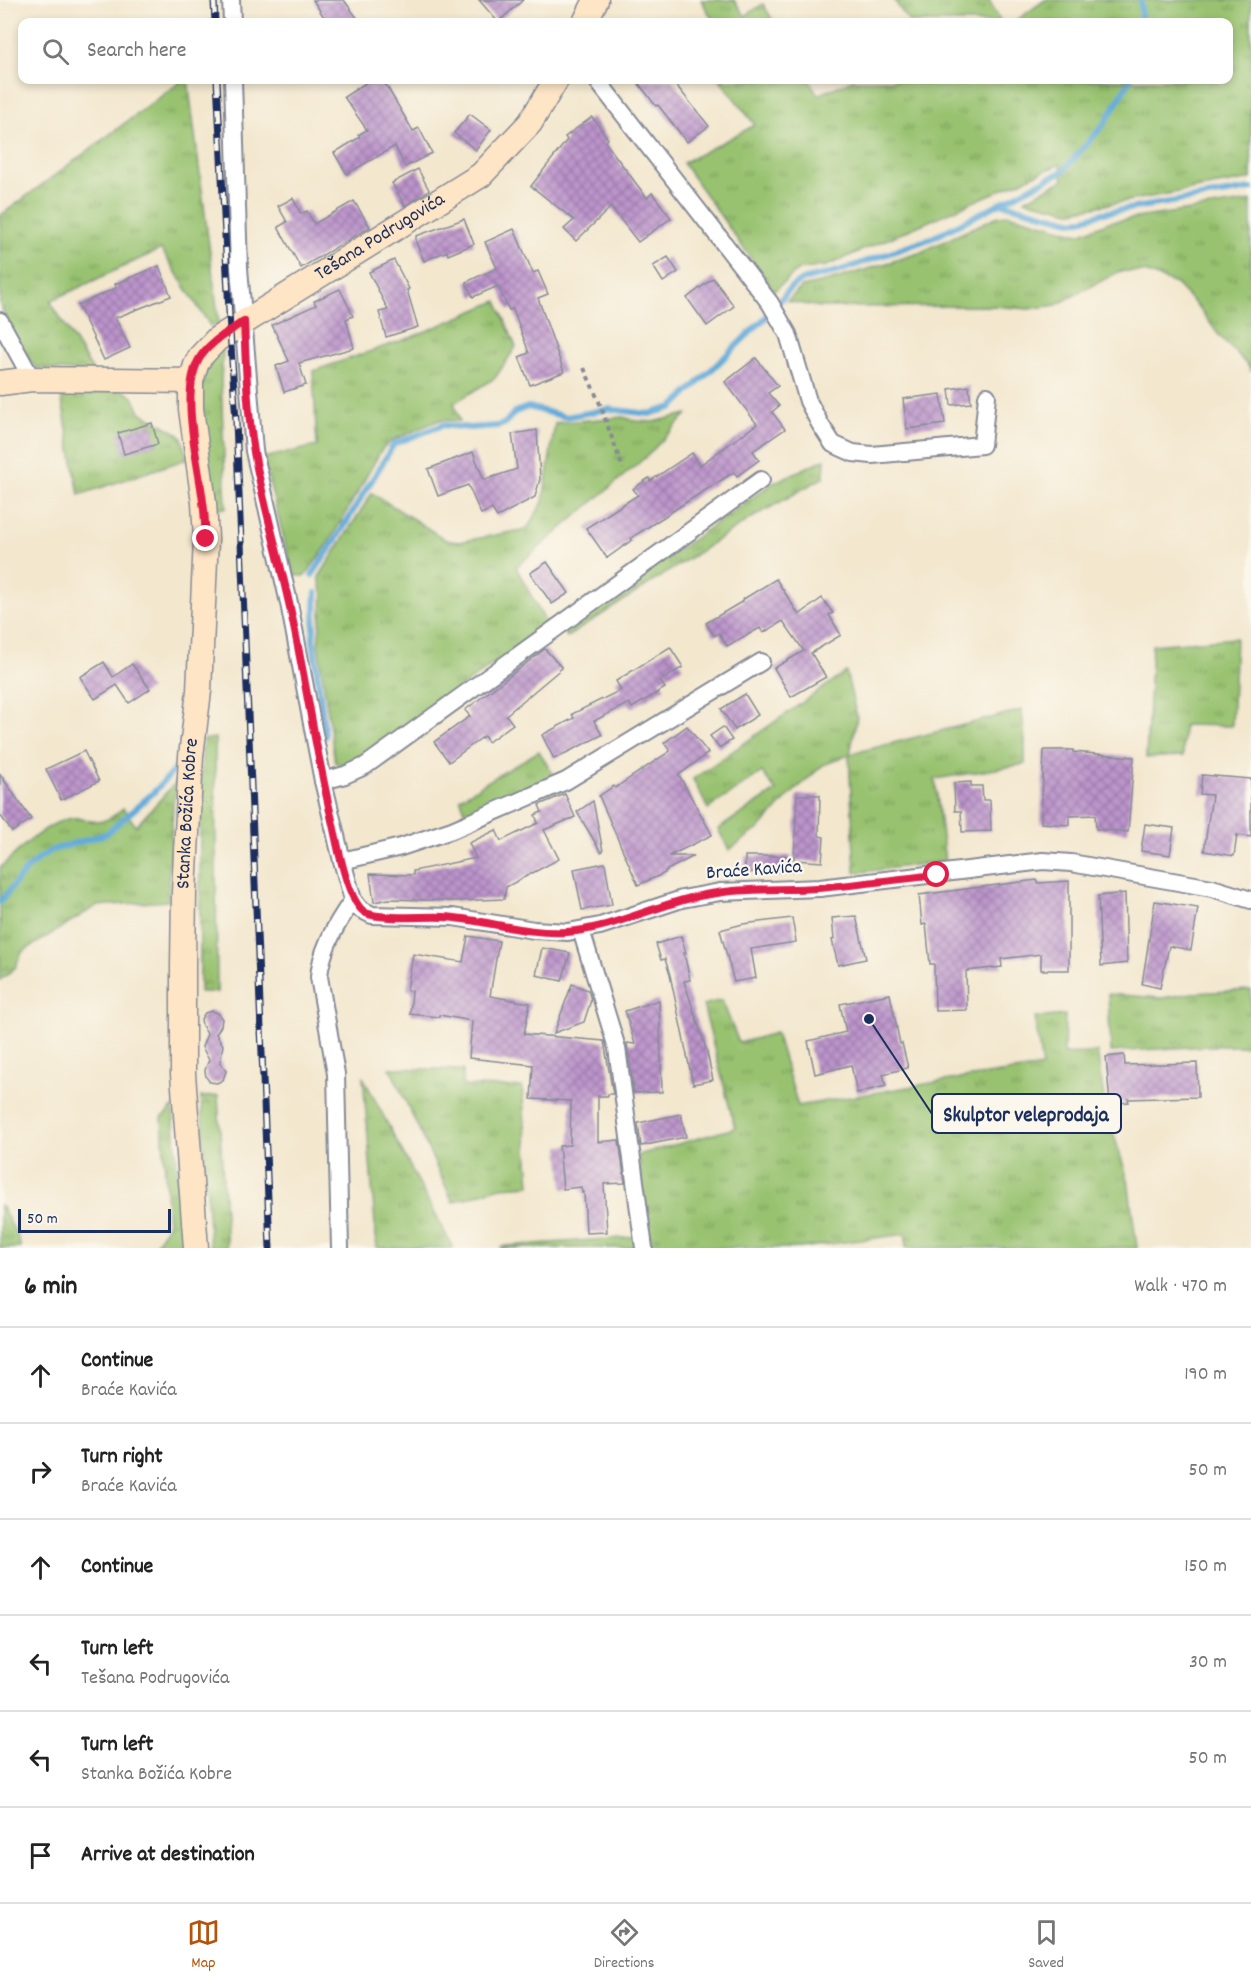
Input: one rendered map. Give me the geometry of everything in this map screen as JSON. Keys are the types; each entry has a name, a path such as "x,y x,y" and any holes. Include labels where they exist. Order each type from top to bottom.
{"street":[{"path":"231,0 232,18"},
{"path":"587,18 596,0"},
{"path":"233,84 239,268 254,451 289,603 323,781 353,900 342,915 326,947 319,977 336,1074 340,1248"},
{"name":"Tešana Podrugovića","path":"191,381 200,357 207,348 244,321 481,176 530,123 554,84"},
{"path":"600,84 770,303 788,334 808,402 833,444 852,453 872,455 982,445 987,396"},
{"path":"0,321 32,379"},
{"path":"0,383 32,379 191,381"},
{"name":"Stanka Božića Kobre","path":"191,381 190,409 204,504 206,539 199,691 191,756 184,892 183,1074 196,1248"},
{"path":"323,781 365,766 761,480"},
{"path":"342,861 401,848 444,833 566,781 760,662"},
{"name":"Braće Kavića","path":"353,900 360,909 372,915 453,917 554,932 600,926 682,899 720,892 820,888 1043,861 1071,863 1212,888 1251,900"},
{"path":"581,930 617,1048 644,1248"}],"path":[{"path":"584,368 600,404 623,468"}],"green space":[{"path":"701,0 734,0 745,16 763,4 772,18 712,18"},
{"path":"894,0 989,0 999,18 906,18"},
{"path":"1045,0 1251,0 1251,179 1071,211 1024,200 1063,180 1060,164 826,266 798,270 774,291 683,163 755,125 723,84 811,84 818,95 843,84 1233,84 1233,18 1020,18"},
{"path":"178,84 189,84 219,324 211,327 161,249 50,301 94,373 36,368 18,344 0,305 0,216"},
{"path":"1251,201 1251,372 1200,309 1176,284 1145,272 1120,271 1056,305 1029,309 993,306 820,307 787,301 802,287 919,253 996,217 1009,214 1079,234 1109,222"},
{"path":"497,301 516,347 495,378 454,403 460,421 439,420 393,440 382,449 328,544 305,576 291,575 263,458 317,446 313,371 412,337"},
{"path":"224,341 221,379 226,508 218,508 201,429 200,398 206,371"},
{"path":"60,390 124,391 133,397 140,412 182,438 187,459 79,495"},
{"path":"687,414 648,455 516,567 547,625 358,762 349,766 335,763 318,644 323,596 319,577 372,493 446,540 459,542 527,529 543,502 555,423 623,417 636,421 653,422"},
{"path":"825,459 824,477 750,519 567,637 563,631 773,483"},
{"path":"1236,638 1232,726 1184,725 1183,756 1146,758 1152,645"},
{"path":"846,672 857,717 850,754 1022,710 1025,764 935,779 945,861 855,873 849,755 823,765 789,796 760,828 729,850 718,829 776,791 762,772 708,809 693,779"},
{"path":"215,738 217,992 200,992 200,793 203,740"},
{"path":"539,751 555,778 467,816 460,798"},
{"path":"177,781 173,805 168,901 96,906 22,952 15,968 0,980 0,868 33,838 62,821 76,818 102,821 111,818 123,808 136,826"},
{"path":"1251,990 1251,1046 1207,1046 1111,1052 1108,994 1162,998 1192,993"},
{"path":"722,1000 739,1043 776,1033 798,1106 1042,1067 1035,1018 1065,1015 1064,1054 1097,1052 1106,1110 1128,1180 1137,1248 906,1248 906,1234 800,1248 650,1248 638,1155 735,1128 703,1005"},
{"path":"390,1068 463,1070 463,1086 522,1087 530,1185 501,1187 453,1202"},
{"path":"363,1077 453,1248 377,1248"},
{"path":"218,1096 227,1248 210,1248 201,1097"},
{"path":"173,1107 183,1248 153,1248 168,1225 162,1118"},
{"path":"0,1204 17,1235 21,1248 0,1248"},
{"path":"636,1237 637,1248 500,1248 505,1246"}],"building":[{"path":"313,0 344,0 357,18 324,18"},
{"path":"479,0 523,0 503,18 495,18"},
{"path":"364,84 385,84 413,131 419,128 432,153 405,167 395,146 347,174 334,153 367,130 344,97"},
{"path":"639,84 675,84 709,126 687,142 658,105 656,106"},
{"path":"470,114 491,130 476,150 454,133"},
{"path":"592,117 608,139 605,142 647,198 652,193 671,218 638,242 611,207 576,241 564,229 574,220 531,186 567,140 565,137"},
{"path":"418,169 429,190 405,206 392,183"},
{"path":"293,198 301,214 307,211 314,224 354,201 370,227 301,268 278,227 287,222 278,206"},
{"path":"464,219 474,244 448,255 447,251 424,261 416,242 416,236"},
{"path":"514,229 533,273 538,271 548,294 538,298 564,372 530,385 519,357 529,353 513,309 509,310 498,286 473,297 466,282 497,268 485,242"},
{"path":"668,257 678,272 663,282 653,266"},
{"path":"394,260 409,289 407,290 418,327 386,337 379,312 388,310 369,272"},
{"path":"159,266 171,296 115,318 130,348 104,360 78,305 116,288 115,284"},
{"path":"713,278 734,306 707,326 687,298"},
{"path":"340,289 353,316 346,319 354,348 299,363 306,385 284,392 276,366 289,361 272,325 316,305 314,301"},
{"path":"756,358 778,386 768,393 779,406 772,412 785,429 753,451 759,460 737,476 734,472 688,501 631,538 632,540 607,558 586,528 638,495 633,489 649,478 650,481 692,453 700,465 757,424 725,382"},
{"path":"969,386 971,403 951,405 949,389"},
{"path":"941,394 945,424 907,429 903,399"},
{"path":"152,423 158,444 124,454 118,433"},
{"path":"537,430 540,479 535,497 497,517 492,509 481,514 468,485 438,496 428,469 473,452 484,480 517,469 512,434"},
{"path":"547,562 569,593 552,604 530,573"},
{"path":"776,579 799,615 822,598 833,613 829,615 841,635 811,653 826,677 791,697 774,668 804,651 783,621 763,633 760,628 727,646 719,633 714,636 706,623"},
{"path":"670,647 683,667 660,681 665,688 632,708 629,703 594,721 602,735 554,759 542,735 574,718 572,714 621,690 616,681"},
{"path":"545,649 562,668 506,715 513,724 488,742 484,736 449,762 434,742 470,716 465,710"},
{"path":"104,662 113,677 132,664 150,689 129,703 117,685 95,699 80,677"},
{"path":"745,694 758,715 735,730 721,709"},
{"path":"687,726 708,753 679,775 712,835 669,856 694,856 638,885 599,796 614,786 615,788 670,751 664,743"},
{"path":"723,727 732,740 719,748 710,736"},
{"path":"1044,750 1073,750 1073,752 1134,757 1128,832 1096,829 1095,815 1069,816 1069,825 1041,823"},
{"path":"84,751 99,781 61,800 46,769"},
{"path":"0,774 31,819 12,832 0,815"},
{"path":"1202,775 1251,779 1251,837 1237,835 1234,856 1204,851 1212,795 1200,794"},
{"path":"971,782 971,786 982,786 983,800 990,800 991,831 962,832 961,811 955,811 954,783"},
{"path":"565,794 575,817 544,830 559,859 506,887 504,899 456,901 389,899 374,902 370,874 413,875 413,871 476,858 469,843 496,830 501,841 538,823 535,815 542,812 539,805"},
{"path":"797,795 820,795 819,836 824,837 822,862 794,860"},
{"path":"593,801 603,851 601,852 577,812"},
{"path":"1145,824 1174,828 1170,855 1141,851"},
{"path":"745,856 791,856 791,872 745,872"},
{"path":"605,863 612,905 582,910 574,869"},
{"path":"1037,880 1038,883 1069,881 1069,970 1041,970 1041,954 1001,959 1002,967 966,971 967,1010 935,1011 934,964 930,964 926,924 922,925 919,895"},
{"path":"1125,893 1127,963 1101,966 1098,896"},
{"path":"1155,901 1198,908 1191,950 1169,946 1160,988 1142,984"},
{"path":"856,916 866,959 838,965 832,940 834,939 832,918"},
{"path":"792,918 796,942 751,949 756,978 734,982 720,930 743,924"},
{"path":"468,936 499,941 490,996 530,1003 524,1034 604,1041 613,1094 598,1096 598,1142 619,1140 625,1183 604,1184 607,1232 586,1233 584,1192 582,1193 581,1187 563,1189 559,1146 570,1145 571,1101 531,1099 533,1065 469,1058 472,1021 439,1015 439,1017 410,1014 412,991 407,990 413,954 463,962"},
{"path":"681,936 690,980 684,981 707,1052 713,1080 693,1084 670,975 665,959 661,960 656,944"},
{"path":"542,948 570,953 562,981 536,975"},
{"path":"572,984 588,990 591,1000 584,1022 554,1033"},
{"path":"890,994 900,1044 902,1043 908,1068 883,1074 886,1086 857,1093 851,1065 815,1074 808,1041 846,1032 840,1004"},
{"path":"659,1000 662,1092 634,1093 627,1043 635,1044 625,1011"},
{"path":"212,1011 218,1013 222,1019 216,1034 223,1045 220,1062 226,1071 223,1080 217,1083 210,1082 206,1077 205,1070 209,1060 202,1047 207,1034 201,1019 205,1013"},
{"path":"1124,1055 1125,1065 1197,1063 1198,1097 1128,1099 1129,1102 1110,1104 1106,1057"},
{"path":"681,1114 686,1137 641,1146 638,1123"}],"waterway":[{"path":"1141,0 1141,18"},
{"path":"778,303 791,287 802,280 839,271 932,238 1063,171 1105,123 1128,84"},
{"path":"1001,203 1074,222 1103,213 1251,189"},
{"path":"312,575 394,444 443,425 470,428 497,426 504,424 515,412 528,407 566,417 609,409 649,414 673,407 767,316"},
{"path":"316,593 313,640 325,736"},
{"path":"0,902 24,872 40,858 52,850 106,834 153,793 177,767"}],"railway":[{"path":"214,0 215,18"},
{"path":"217,84 236,421 270,1248"}],"place":[{"name":"Skulptor veleprodaja","path":"869,1019"}],"route":[{"path":"206,539 204,504 190,409 191,381 196,365 207,348 244,321 254,451 289,603 323,781 342,861 353,900 366,913 387,917 419,915 453,917 534,930 568,932 600,926 682,899 720,892 820,888 937,875"}]}
